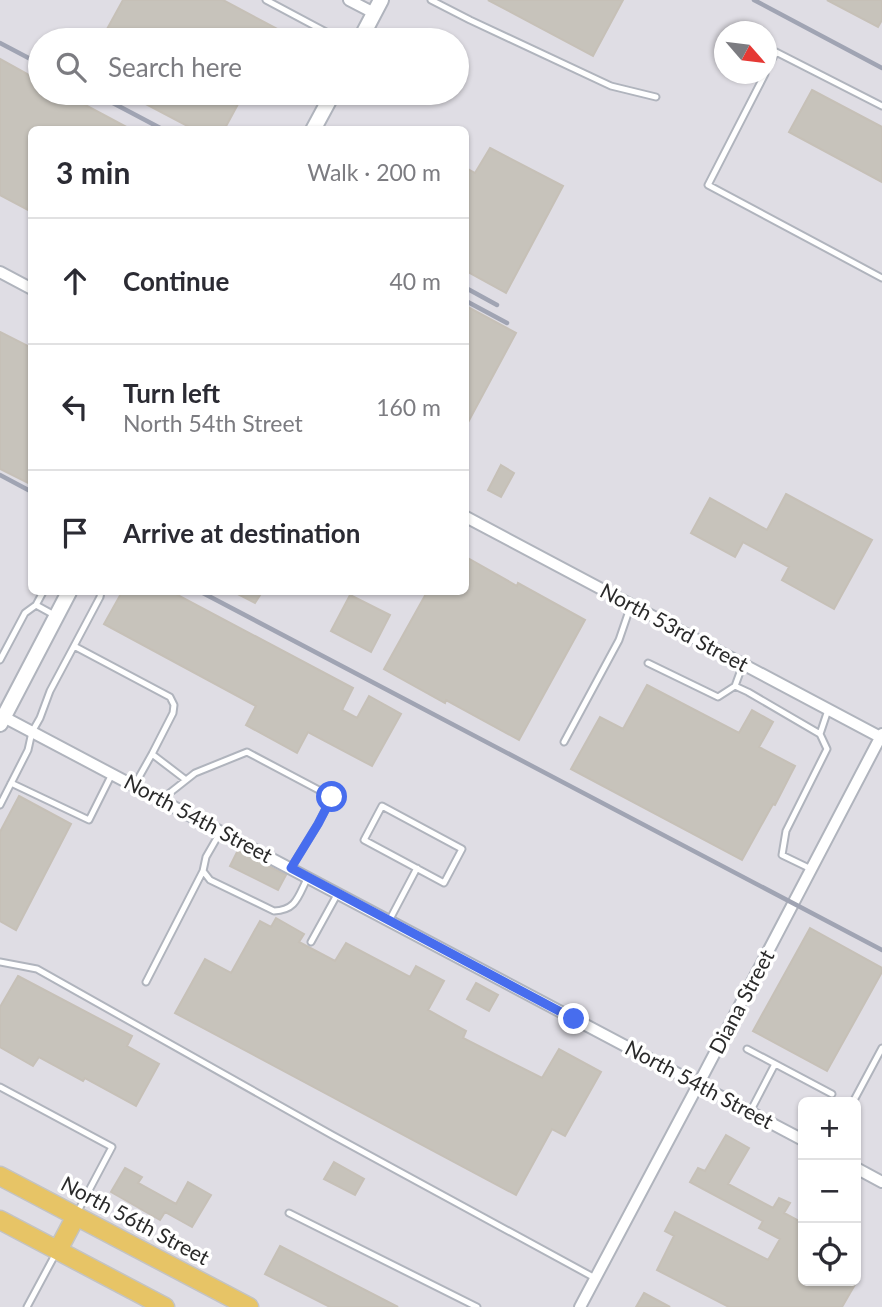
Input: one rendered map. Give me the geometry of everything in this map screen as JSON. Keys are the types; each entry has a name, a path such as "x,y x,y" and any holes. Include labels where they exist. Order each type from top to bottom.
{"main road":[{"name":"North 56th Street","path":"0,1176 249,1307"},
{"path":"58,1250 76,1216"},
{"path":"0,1220 165,1307"}],"street":[{"path":"349,0 377,7 366,28"},
{"path":"315,126 326,105"},
{"path":"0,272 28,287"},
{"name":"North 53rd Street","path":"469,519 881,736"},
{"path":"1,719 67,595"},
{"name":"North 54th Street","path":"1,719 32,732 221,831 798,1137"},
{"name":"Diana Street","path":"580,1307 881,736"},
{"path":"861,1171 882,1182"}],"lane":[{"path":"266,0 318,28"},
{"path":"432,0 611,86 656,97"},
{"path":"777,53 882,106"},
{"path":"760,84 708,185 882,278"},
{"path":"0,660 25,613 36,605 41,595"},
{"path":"0,805 28,750 32,732 50,691 100,595"},
{"path":"36,605 56,616"},
{"path":"565,743 619,640 631,605"},
{"path":"74,646 170,697 174,705 173,713 134,786"},
{"path":"648,663 718,697 735,686 743,664"},
{"path":"735,686 820,734 827,749 786,831 782,855 811,869"},
{"path":"820,734 828,709"},
{"path":"161,800 195,773 247,752 332,797 291,868"},
{"path":"152,754 186,780"},
{"path":"11,783 89,820 112,774"},
{"path":"382,806 462,849 444,883 417,868 364,840 382,806"},
{"path":"146,982 221,831"},
{"path":"389,921 417,868"},
{"path":"203,871 210,880 274,911 285,911 292,906 308,877"},
{"path":"311,942 338,893"},
{"path":"0,962 37,969 332,1135 595,1278"},
{"path":"856,1097 882,1048"},
{"path":"747,1049 832,1094"},
{"path":"750,1112 775,1064"},
{"path":"0,1087 113,1147 76,1216"},
{"path":"289,1213 477,1307"},
{"path":"27,1307 58,1250"}],"shaded area":[{"path":"0,0 882,0 882,1307 0,1307"}],"building":[{"path":"123,0 223,0 276,28 108,28"},
{"path":"488,0 623,0 593,56"},
{"path":"827,0 882,0 882,20 878,27"},
{"path":"0,59 28,74 28,105 85,105 125,126 28,126 28,210 0,195"},
{"path":"812,90 882,127 882,182 789,132"},
{"path":"148,105 238,105 226,126 187,126"},
{"path":"490,148 563,186 506,293 469,273 469,170 475,173"},
{"path":"469,308 516,333 469,420"},
{"path":"0,332 28,346 28,483 0,469"},
{"path":"501,465 514,473 501,497 488,490"},
{"path":"786,494 872,540 834,609 782,580 789,567 743,542 735,557 691,533 710,498 767,530"},
{"path":"469,559 585,620 519,740 384,669 425,595 469,595"},
{"path":"120,595 178,595 353,688 342,710 357,718 369,696 401,714 372,766 308,732 297,753 246,725 256,706 104,624"},
{"path":"240,595 260,595 255,603"},
{"path":"350,595 390,615 371,652 331,631"},
{"path":"647,685 739,733 752,710 773,722 759,747 795,766 742,860 571,769 600,717 623,729"},
{"path":"19,796 71,824 16,930 0,921 0,832"},
{"path":"238,850 286,875 278,890 230,866"},
{"path":"276,918 304,934 299,942 335,961 346,943 410,977 416,966 444,981 428,1010 466,1031 463,1038 542,1078 559,1049 601,1072 565,1136 552,1129 516,1195 175,1013 205,959 231,973 260,921 271,927"},
{"path":"810,928 882,968 827,1071 753,1031"},
{"path":"18,976 132,1036 127,1046 159,1064 136,1106 39,1057 33,1066 0,1047 0,1007"},
{"path":"476,983 498,995 489,1011 467,999"},
{"path":"726,1135 749,1148 728,1184 773,1208 779,1198 790,1203 784,1213 798,1220 798,1286 854,1286 842,1307 729,1307 657,1270 674,1236 665,1231 675,1212 768,1260 780,1239 759,1228 763,1221 690,1182 698,1168 705,1171"},
{"path":"334,1162 364,1179 355,1195 324,1179"},
{"path":"125,1168 142,1177 138,1183 176,1204 188,1182 211,1195 192,1227 165,1212 160,1220 111,1192"},
{"path":"280,1246 398,1307 330,1307 265,1274"},
{"path":"644,1293 670,1307 636,1307"}],"railway":[{"path":"754,0 882,68"},
{"path":"0,43 28,58"},
{"path":"117,105 156,126"},
{"path":"469,290 497,305"},
{"path":"469,303 507,323"},
{"path":"0,475 28,490"},
{"path":"207,595 882,950"}],"route":[{"path":"332,797 291,868 574,1019"}]}
